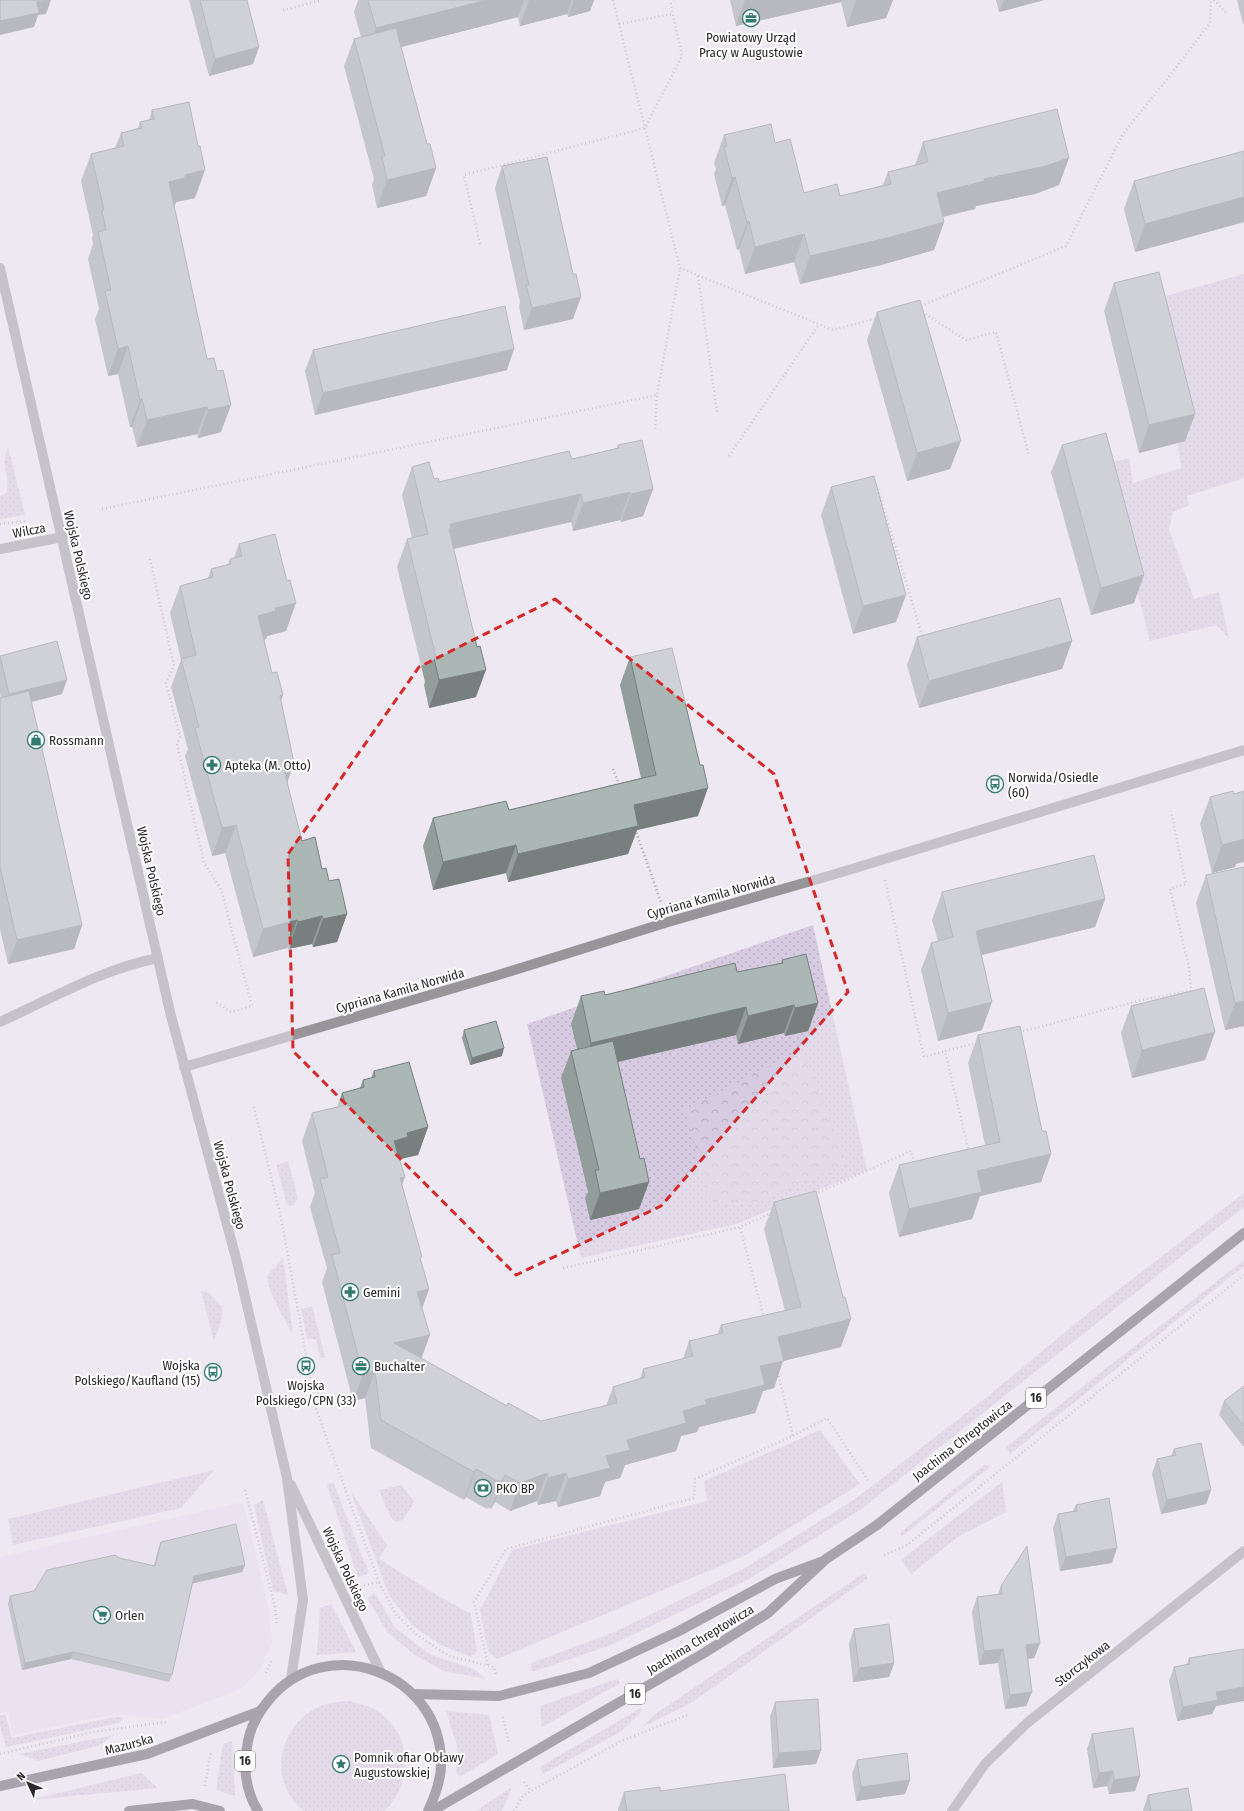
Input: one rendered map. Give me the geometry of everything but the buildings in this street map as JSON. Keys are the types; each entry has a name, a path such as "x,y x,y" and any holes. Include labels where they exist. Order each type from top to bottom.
{"main road":[{"name":"Joachima Chreptowicza","path":"432,1811 704,1654 768,1614 826,1559 876,1525 1244,1233"},
{"name":"Joachima Chreptowicza","path":"413,1694 499,1696 589,1673 679,1631 774,1579 826,1559"},
{"name":"16","path":"258,1811 246,1781 245,1756 250,1732 260,1711 274,1693 291,1679 312,1670 334,1665 357,1666 380,1671 398,1681 413,1694 429,1715 438,1739 441,1765 437,1791 428,1811"},
{"name":"Mazurska","path":"0,1786 147,1754 260,1711"},
{"path":"129,1811 193,1804 220,1811"}],"street":[{"name":"Wojska Polskiego","path":"0,268 158,958 184,1067 237,1262 287,1478 303,1600 291,1679"},
{"name":"Wilcza","path":"0,549 62,538"},
{"name":"Cypriana Kamila Norwida","path":"184,1067 495,976 668,922 880,860 1244,750"},
{"path":"0,1022 86,982 137,962 158,958"},
{"name":"Wojska Polskiego","path":"287,1478 380,1671"},
{"name":"Storczykowa","path":"952,1811 985,1764 1027,1723 1244,1551"}],"path":[{"path":"283,10 322,0"},
{"path":"613,0 680,268 657,395 655,429"},
{"path":"480,244 464,175 645,128 682,56 670,0"},
{"path":"1213,0 1226,13"},
{"path":"1029,456 996,332 966,340 916,308 1066,246 1122,134 1164,83 1210,23 1213,0"},
{"path":"619,24 673,14"},
{"path":"680,268 833,330 881,317"},
{"path":"698,276 717,412"},
{"path":"729,456 819,324"},
{"path":"102,509 657,395"},
{"path":"878,489 923,639"},
{"path":"0,524 32,520"},
{"path":"150,559 174,666 166,683 180,737 177,744 204,863 221,889 252,1006 231,1012 214,1001"},
{"path":"613,769 621,790"},
{"path":"1015,1033 1146,999 1191,991 1189,967 1170,889 1186,884 1171,811"},
{"path":"634,827 668,922"},
{"path":"880,860 924,1058 984,1041"},
{"path":"945,1051 970,1159"},
{"path":"254,1106 281,1218 316,1409 379,1582 395,1612 417,1635 449,1656 494,1667 497,1682"},
{"path":"811,1195 911,1151 916,1170"},
{"path":"563,1268 740,1227 775,1211"},
{"path":"740,1227 765,1322"},
{"path":"884,1555 907,1545 1244,1275"},
{"path":"776,1367 793,1436"},
{"path":"488,1665 474,1602 506,1549 694,1498 695,1479 793,1436 827,1418 869,1482"},
{"path":"245,1490 275,1606 277,1630"},
{"path":"364,1585 379,1582"},
{"path":"265,1674 274,1657"},
{"path":"502,1713 510,1749"},
{"path":"514,1811 523,1796 530,1791 621,1741 687,1715"},
{"path":"0,1754 93,1732 171,1721"},
{"path":"204,1790 212,1748"},
{"path":"523,1780 530,1791"}],"highlighted area":[{"path":"555,599 774,774 848,992 661,1206 516,1275 293,1051 288,854 419,667"}],"shaded area":[{"path":"243,1502 269,1610 272,1643 260,1670 241,1689 162,1719 115,1714 13,1735 8,1712 0,1713 0,1557"}],"green space":[{"path":"1244,274 1244,478 1187,496 1189,505 1173,512 1169,529 1194,599 1219,592 1229,639 1217,625 1150,641 1104,464 1129,458 1133,483 1181,468 1158,298"},
{"path":"8,447 25,515 0,519 0,496 7,493 8,486 5,460"},
{"path":"813,925 867,1170 736,1224 581,1258 527,1024"},
{"path":"801,1050 847,1162 753,1205 711,1201 685,1110"},
{"path":"288,1161 298,1198 294,1205 289,1206 287,1204 276,1165"},
{"path":"1244,1193 1244,1207 860,1510 747,1580 611,1645 532,1672 531,1663 615,1632 747,1567 855,1499 987,1397 1087,1314"},
{"path":"283,1258 293,1335 274,1299 267,1276"},
{"path":"1244,1260 1244,1266 1010,1454 1006,1447"},
{"path":"201,1291 209,1293 222,1307 221,1322 214,1341"},
{"path":"312,1306 325,1357 320,1358 316,1339 307,1339 301,1309"},
{"path":"820,1430 860,1484 744,1556 497,1659 488,1651 480,1610 512,1550 707,1501 704,1481"},
{"path":"984,1465 990,1467 901,1537 901,1532"},
{"path":"214,1470 181,1508 13,1545 8,1519"},
{"path":"333,1482 369,1573 358,1577 327,1485"},
{"path":"1002,1482 1006,1512 959,1536 911,1574 901,1560"},
{"path":"402,1485 414,1502 403,1520 396,1522 391,1518 379,1490"},
{"path":"351,1492 387,1545 379,1559 435,1594 471,1614 477,1651 471,1657 441,1645 412,1625 389,1595"},
{"path":"263,1500 288,1595 273,1591 254,1505"},
{"path":"864,1573 868,1578 691,1703 642,1727 654,1715"},
{"path":"375,1593 395,1628 431,1655 474,1669 486,1679 444,1671 415,1655 388,1633 367,1598"},
{"path":"331,1604 356,1652 317,1655 320,1608"},
{"path":"617,1679 620,1683 542,1727 540,1706"},
{"path":"349,1701 365,1705 377,1711 394,1727 403,1747 405,1758 405,1769 400,1788 396,1797 384,1811 304,1811 293,1800 286,1789 282,1777 281,1765 287,1740 301,1719 315,1708 329,1703"},
{"path":"641,1708 641,1712 622,1731 543,1774 540,1767"},
{"path":"446,1711 489,1715 498,1754 459,1777 456,1772 457,1745"},
{"path":"5,1714 12,1738 116,1717 124,1718 119,1723 6,1747 0,1725 0,1716"},
{"path":"114,1735 98,1746 38,1761 19,1754"},
{"path":"232,1741 235,1796 216,1790 223,1744"},
{"path":"141,1773 158,1788 30,1800"},
{"path":"512,1787 502,1811 476,1811"}],"place":[{"name":"Powiatowy Urząd Pracy w Augustowie","path":"751,18"},
{"name":"Rossmann","path":"36,740"},
{"name":"Apteka (M. Otto)","path":"212,765"},
{"name":"Norwida/Osiedle (60)","path":"995,784"},
{"name":"Gemini","path":"350,1292"},
{"name":"Wojska Polskiego/CPN (33)","path":"306,1366"},
{"name":"Buchalter","path":"361,1366"},
{"name":"Wojska Polskiego/Kaufland (15)","path":"213,1372"},
{"name":"PKO BP","path":"483,1488"},
{"name":"Orlen","path":"102,1615"},
{"name":"Pomnik ofiar Obławy Augustowskiej","path":"341,1764"}]}
